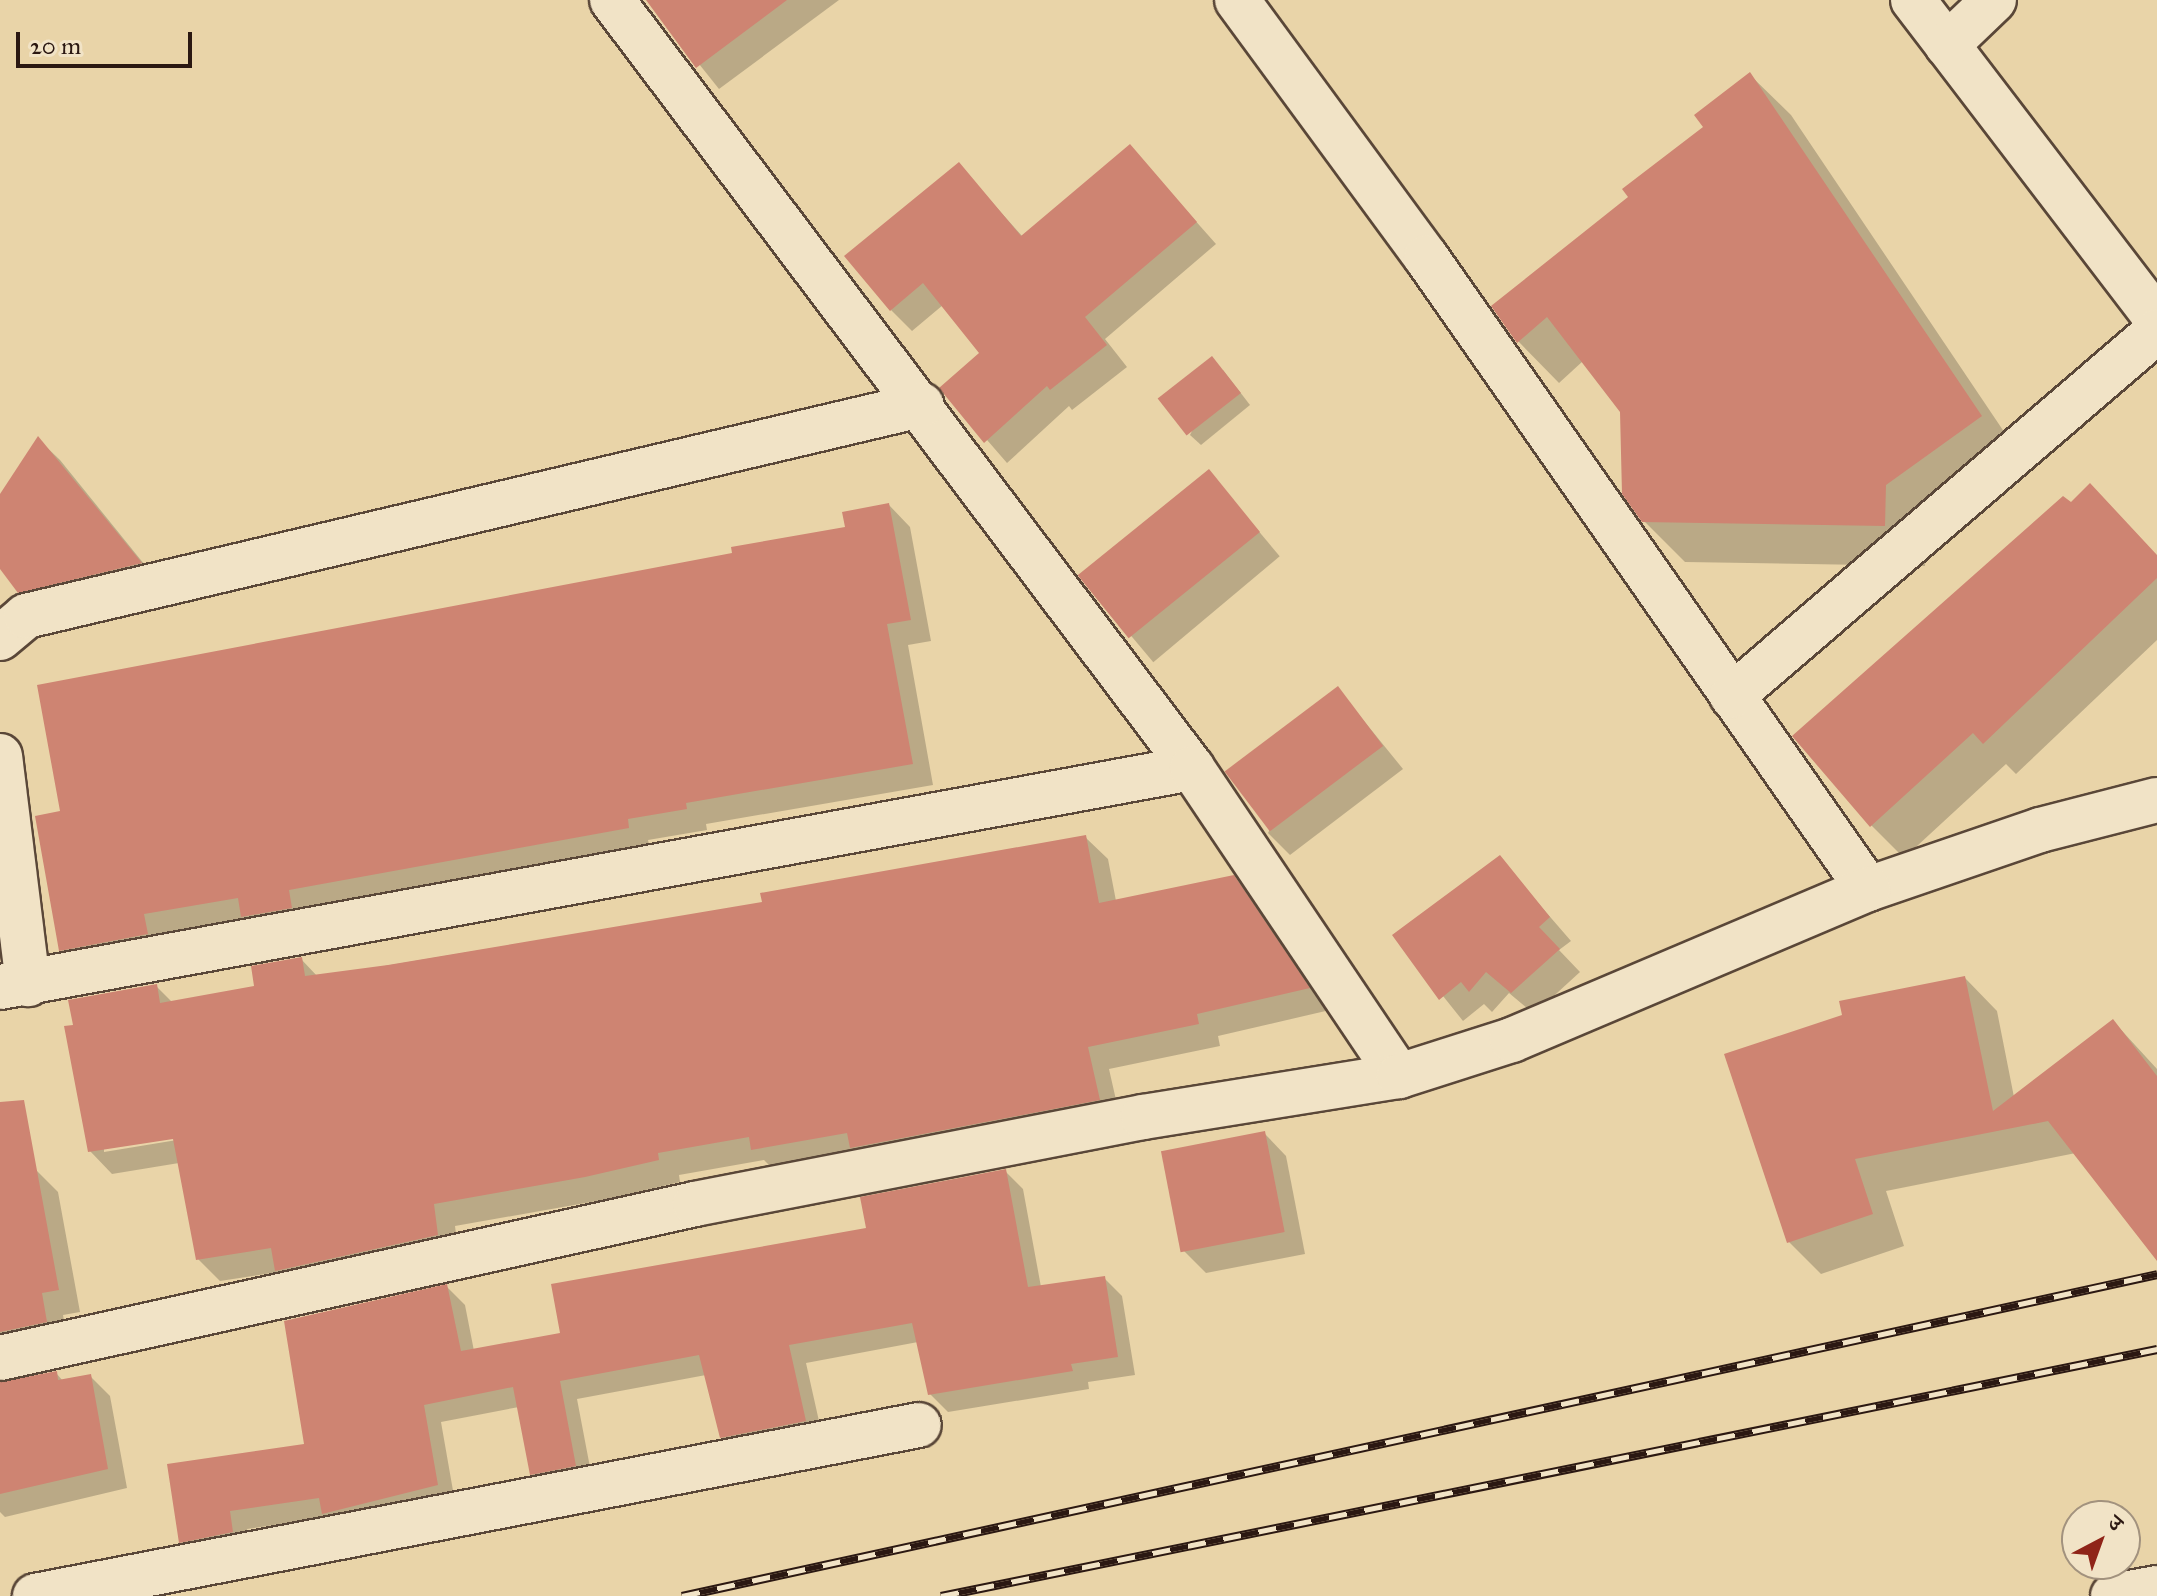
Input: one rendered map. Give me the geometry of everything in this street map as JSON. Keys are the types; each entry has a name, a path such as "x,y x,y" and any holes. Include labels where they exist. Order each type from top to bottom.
{"street":[{"path":"612,0 921,405 1192,768 1399,1076"},
{"path":"1237,0 1426,257 1868,889"},
{"path":"1913,0 2157,319"},
{"path":"1947,45 1994,0"},
{"path":"1732,696 2157,331"},
{"path":"0,638 26,616 921,405"},
{"path":"0,756 14,985 1192,768"},
{"path":"0,1358 695,1204 1143,1117 1399,1076 1512,1040 1868,889 2040,830 2157,800"},
{"path":"35,1596 919,1425"}],"building":[{"path":"646,0 787,0 696,68"},
{"path":"1750,72 1982,416 1886,485 1885,526 1642,522 1622,494 1620,412 1547,317 1517,343 1491,306 1628,197 1622,189 1703,127 1694,115"},
{"path":"1130,144 1197,222 1085,317 1107,345 1050,390 1047,386 984,443 939,388 979,353 923,283 890,311 844,256 959,162 1021,236"},
{"path":"1212,356 1241,393 1187,436 1158,398"},
{"path":"38,436 142,563 18,593 0,569 0,494"},
{"path":"1209,469 1260,532 1129,638 1078,575"},
{"path":"2090,483 2157,555 2157,578 1983,744 1973,733 1870,827 1792,736 2063,496 2071,502"},
{"path":"889,503 911,620 887,624 913,764 686,803 687,809 628,819 629,828 289,890 292,908 241,917 238,898 144,914 148,934 59,951 35,816 60,811 37,685 732,553 731,547 845,527 842,512"},
{"path":"1338,686 1383,746 1270,831 1225,771"},
{"path":"1086,835 1099,903 1234,875 1310,988 1197,1014 1199,1024 1088,1047 1100,1100 850,1148 847,1133 751,1150 749,1137 658,1153 659,1160 585,1177 434,1204 438,1235 275,1271 271,1248 196,1260 173,1139 88,1152 64,1026 73,1025 68,1000 157,984 160,1003 254,986 251,966 302,957 305,976 388,965 762,902 760,893"},
{"path":"1500,855 1550,917 1539,927 1560,949 1511,993 1486,972 1469,992 1461,982 1439,1000 1392,935"},
{"path":"1965,976 1993,1111 2113,1019 2157,1076 2157,1261 2048,1121 1855,1159 1873,1214 1787,1243 1724,1054 1842,1015 1839,1001"},
{"path":"24,1100 59,1290 42,1293 47,1322 0,1332 0,1102"},
{"path":"1265,1131 1285,1232 1181,1252 1161,1151"},
{"path":"1006,1169 1028,1287 1105,1276 1118,1357 1071,1364 1073,1371 928,1395 912,1323 789,1345 806,1421 720,1438 699,1355 560,1381 576,1466 530,1475 513,1387 424,1405 438,1485 322,1514 319,1498 230,1511 233,1532 179,1543 167,1464 304,1444 284,1321 447,1284 461,1351 560,1333 551,1284 866,1228 860,1197"},
{"path":"57,1371 58,1380 91,1374 108,1469 0,1494 0,1382"}],"railway":[{"path":"682,1596 2157,1274"},
{"path":"941,1596 2157,1349"}]}
